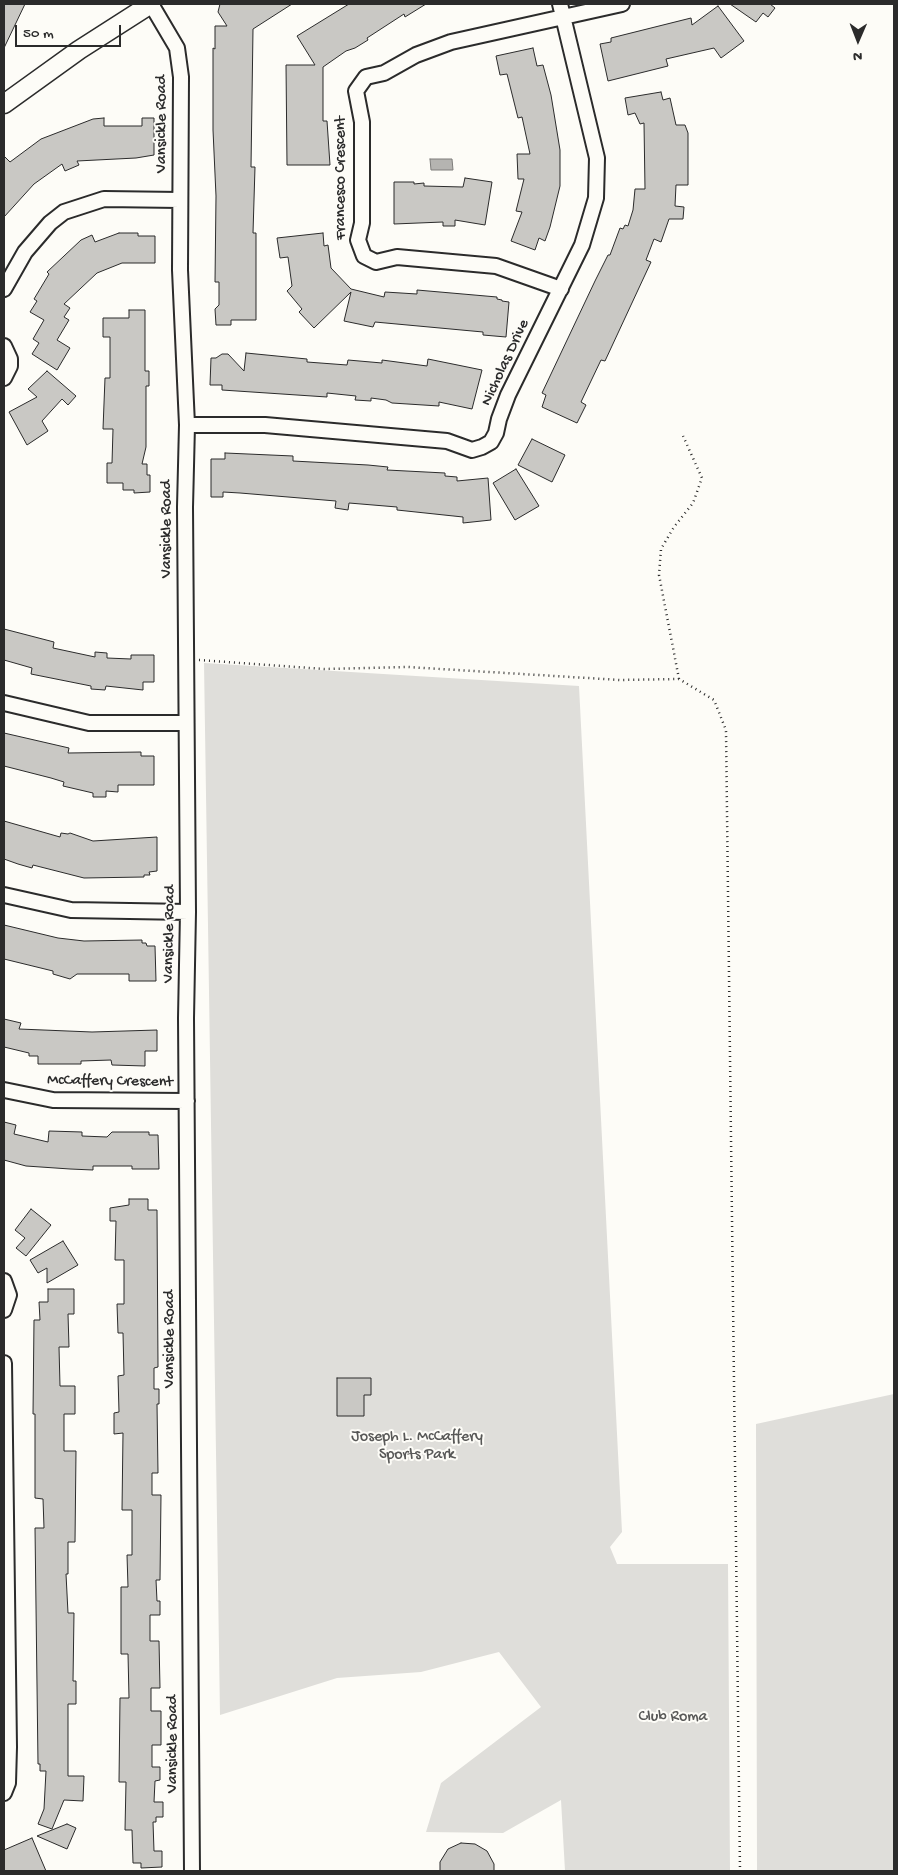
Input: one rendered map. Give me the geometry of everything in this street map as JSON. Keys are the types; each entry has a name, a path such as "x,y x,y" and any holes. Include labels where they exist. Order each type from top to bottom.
{"main road":[{"path":"4,104 79,50 151,4"}],"street":[{"name":"Vansickle Road","path":"151,4 171,36 180,61 180,270 187,425 187,1101 192,1871"},
{"name":"Nicholas Drive","path":"187,425 265,425 447,441 472,450 482,448 494,437 508,395 561,289 588,228 598,184 597,158 560,4"},
{"name":"Francesco Crescent","path":"561,289 496,266 397,257 376,262 364,256 358,240 362,222 361,114 356,97 358,86 366,77 384,73 433,48 451,42 622,4"},
{"path":"4,289 25,252 50,223 64,212 104,199 180,200"},
{"path":"4,346 10,359 10,366 4,378"},
{"path":"4,703 89,723 186,723"},
{"path":"4,895 71,910 188,912"},
{"name":"McCaffery Crescent","path":"4,1090 59,1101 187,1101"},
{"path":"4,1282 9,1295 4,1310"},
{"path":"4,1363 9,1747 8,1783 4,1793"}],"path":[{"path":"679,679 659,575 661,549 674,527 693,503 702,478 683,436"},
{"path":"186,660 324,669 408,667 620,680 679,679 714,700 726,730 740,1871"}],"green space":[{"name":"Joseph L. McCaffery Sports Park","path":"204,663 579,686 622,1532 610,1547 617,1564 728,1564 730,1871 565,1871 561,1800 503,1833 426,1832 441,1783 541,1707 499,1652 421,1672 337,1678 220,1715"},
{"path":"894,1394 894,1871 757,1871 756,1424"}],"shaded area":[{"path":"430,159 452,159 453,170 431,170"}],"building":[{"path":"4,4 25,4 4,48"},
{"path":"220,4 292,4 253,29 251,167 255,167 253,233 256,233 256,320 231,320 231,325 216,325 215,309 219,305 219,282 215,282 216,196 213,130 213,48 215,49 215,26 227,26 218,12"},
{"path":"349,4 426,4 405,17 404,14 367,38 368,40 346,51 323,67 323,121 327,121 330,165 287,165 286,65 315,65 297,36"},
{"path":"730,4 770,4 775,8 768,17 763,13 756,22"},
{"path":"718,6 744,41 721,58 714,48 666,59 668,66 608,81 600,44 611,42 611,38 691,18 692,25"},
{"path":"533,48 537,66 543,65 551,95 560,150 560,186 550,227 545,241 539,238 535,250 511,241 522,212 516,211 524,179 518,179 517,154 530,154 522,117 518,118 507,74 500,75 496,56"},
{"path":"661,92 663,100 670,98 676,125 685,125 688,133 688,185 676,185 675,206 684,207 683,219 669,219 661,242 654,239 646,260 651,262 605,361 601,360 581,402 586,405 577,423 542,407 546,395 542,393 595,281 608,255 610,255 620,228 623,229 625,225 628,226 633,210 635,189 645,189 644,123 640,124 635,113 628,115 625,98"},
{"path":"104,118 104,126 142,126 142,118 154,118 154,155 136,158 77,161 79,165 65,171 62,164 34,184 4,217 4,156 10,162 41,139 93,119"},
{"path":"465,178 492,182 485,225 455,220 455,226 443,226 443,222 394,224 394,182 424,183 424,186 463,187"},
{"path":"119,233 138,233 138,236 155,236 155,263 122,263 97,273 64,304 70,308 64,317 69,320 57,340 70,348 57,370 32,354 39,343 33,339 44,320 30,312 37,301 34,299 49,274 47,272 81,240 92,235 95,242"},
{"path":"323,233 324,246 328,245 331,268 351,289 384,297 385,292 417,294 417,290 497,297 497,299 509,302 506,337 483,335 483,332 375,322 373,327 344,321 351,292 314,328 299,312 302,309 287,291 292,286 288,257 280,258 277,238"},
{"path":"129,310 145,310 145,371 149,371 149,386 146,386 146,447 142,464 147,464 147,475 150,475 150,492 134,493 134,490 123,490 123,483 107,483 107,463 112,463 113,429 103,429 105,378 110,378 110,337 103,337 103,318 129,318"},
{"path":"246,353 307,359 307,362 347,365 348,360 382,363 382,360 427,366 428,359 482,370 472,409 439,402 439,406 392,403 386,400 371,398 371,401 355,400 356,396 327,393 327,397 222,390 222,385 210,385 211,358 228,354 244,371"},
{"path":"47,371 76,396 68,405 62,399 42,421 48,431 27,445 9,412 37,397 28,389"},
{"path":"532,439 565,455 552,482 518,465"},
{"path":"225,453 293,456 293,461 368,465 388,467 387,470 445,473 445,476 457,477 457,481 488,478 491,520 463,523 463,517 397,510 397,507 349,503 348,510 335,508 336,501 240,493 223,492 223,497 211,497 211,459 225,459"},
{"path":"516,469 539,506 515,520 493,483"},
{"path":"4,629 54,642 53,648 95,657 95,652 107,653 107,658 131,659 131,655 154,655 154,682 143,682 143,690 106,686 105,690 91,689 91,686 31,674 32,668 4,660"},
{"path":"4,733 69,748 68,753 141,752 141,756 154,756 154,785 118,785 118,792 106,791 106,797 93,797 93,793 63,786 64,782 4,766"},
{"path":"4,821 60,837 61,833 70,833 93,841 157,837 157,871 149,872 150,875 144,875 144,877 84,878 33,865 32,868 18,864 4,859"},
{"path":"4,925 58,938 84,941 142,940 142,943 146,943 147,946 155,946 156,981 129,981 129,974 77,974 70,979 53,974 53,971 4,959"},
{"path":"4,1019 21,1023 19,1029 92,1032 157,1030 157,1051 145,1051 145,1066 112,1065 111,1060 81,1061 81,1064 38,1064 38,1056 29,1056 29,1053 4,1047"},
{"path":"4,1122 16,1125 14,1134 48,1142 49,1131 82,1132 82,1136 107,1137 112,1132 149,1132 149,1135 158,1135 159,1169 132,1169 132,1166 93,1166 93,1170 70,1169 26,1166 4,1160"},
{"path":"129,1199 148,1199 148,1210 157,1210 158,1367 154,1368 154,1389 159,1389 159,1404 157,1404 158,1473 152,1473 152,1495 161,1495 160,1580 156,1580 157,1601 160,1601 160,1615 150,1615 150,1641 159,1641 160,1688 151,1688 151,1711 161,1711 161,1745 152,1745 152,1767 160,1767 160,1780 155,1781 154,1802 163,1802 163,1817 156,1817 156,1822 153,1822 154,1851 162,1851 162,1867 141,1868 141,1863 133,1863 132,1830 125,1830 126,1782 119,1782 120,1698 129,1698 128,1654 121,1654 121,1587 128,1587 127,1555 132,1555 132,1510 122,1510 123,1433 114,1434 114,1413 119,1412 118,1376 124,1375 123,1333 118,1333 117,1304 124,1304 124,1260 115,1260 116,1221 110,1221 110,1208 129,1205"},
{"path":"31,1209 51,1225 26,1256 16,1248 25,1238 15,1230"},
{"path":"63,1241 78,1265 47,1283 47,1268 38,1273 30,1260"},
{"path":"48,1289 74,1289 74,1314 68,1314 69,1347 59,1347 60,1386 75,1386 75,1414 64,1414 64,1451 76,1451 75,1542 68,1542 68,1574 66,1574 68,1613 74,1613 73,1681 76,1681 76,1704 68,1704 68,1776 84,1776 83,1801 64,1800 52,1829 38,1824 44,1809 46,1771 40,1771 40,1764 38,1764 35,1528 44,1528 43,1499 35,1498 35,1414 33,1414 34,1320 40,1320 39,1302 48,1302"},
{"path":"337,1378 371,1378 371,1395 364,1395 364,1416 337,1416"},
{"path":"67,1824 76,1828 67,1849 37,1836"},
{"path":"32,1838 46,1871 4,1871 4,1850"},
{"path":"461,1843 475,1844 487,1851 494,1864 494,1871 440,1871 440,1862 448,1849"}],"park label":[{"name":"Club Roma","path":"673,1718"}]}
